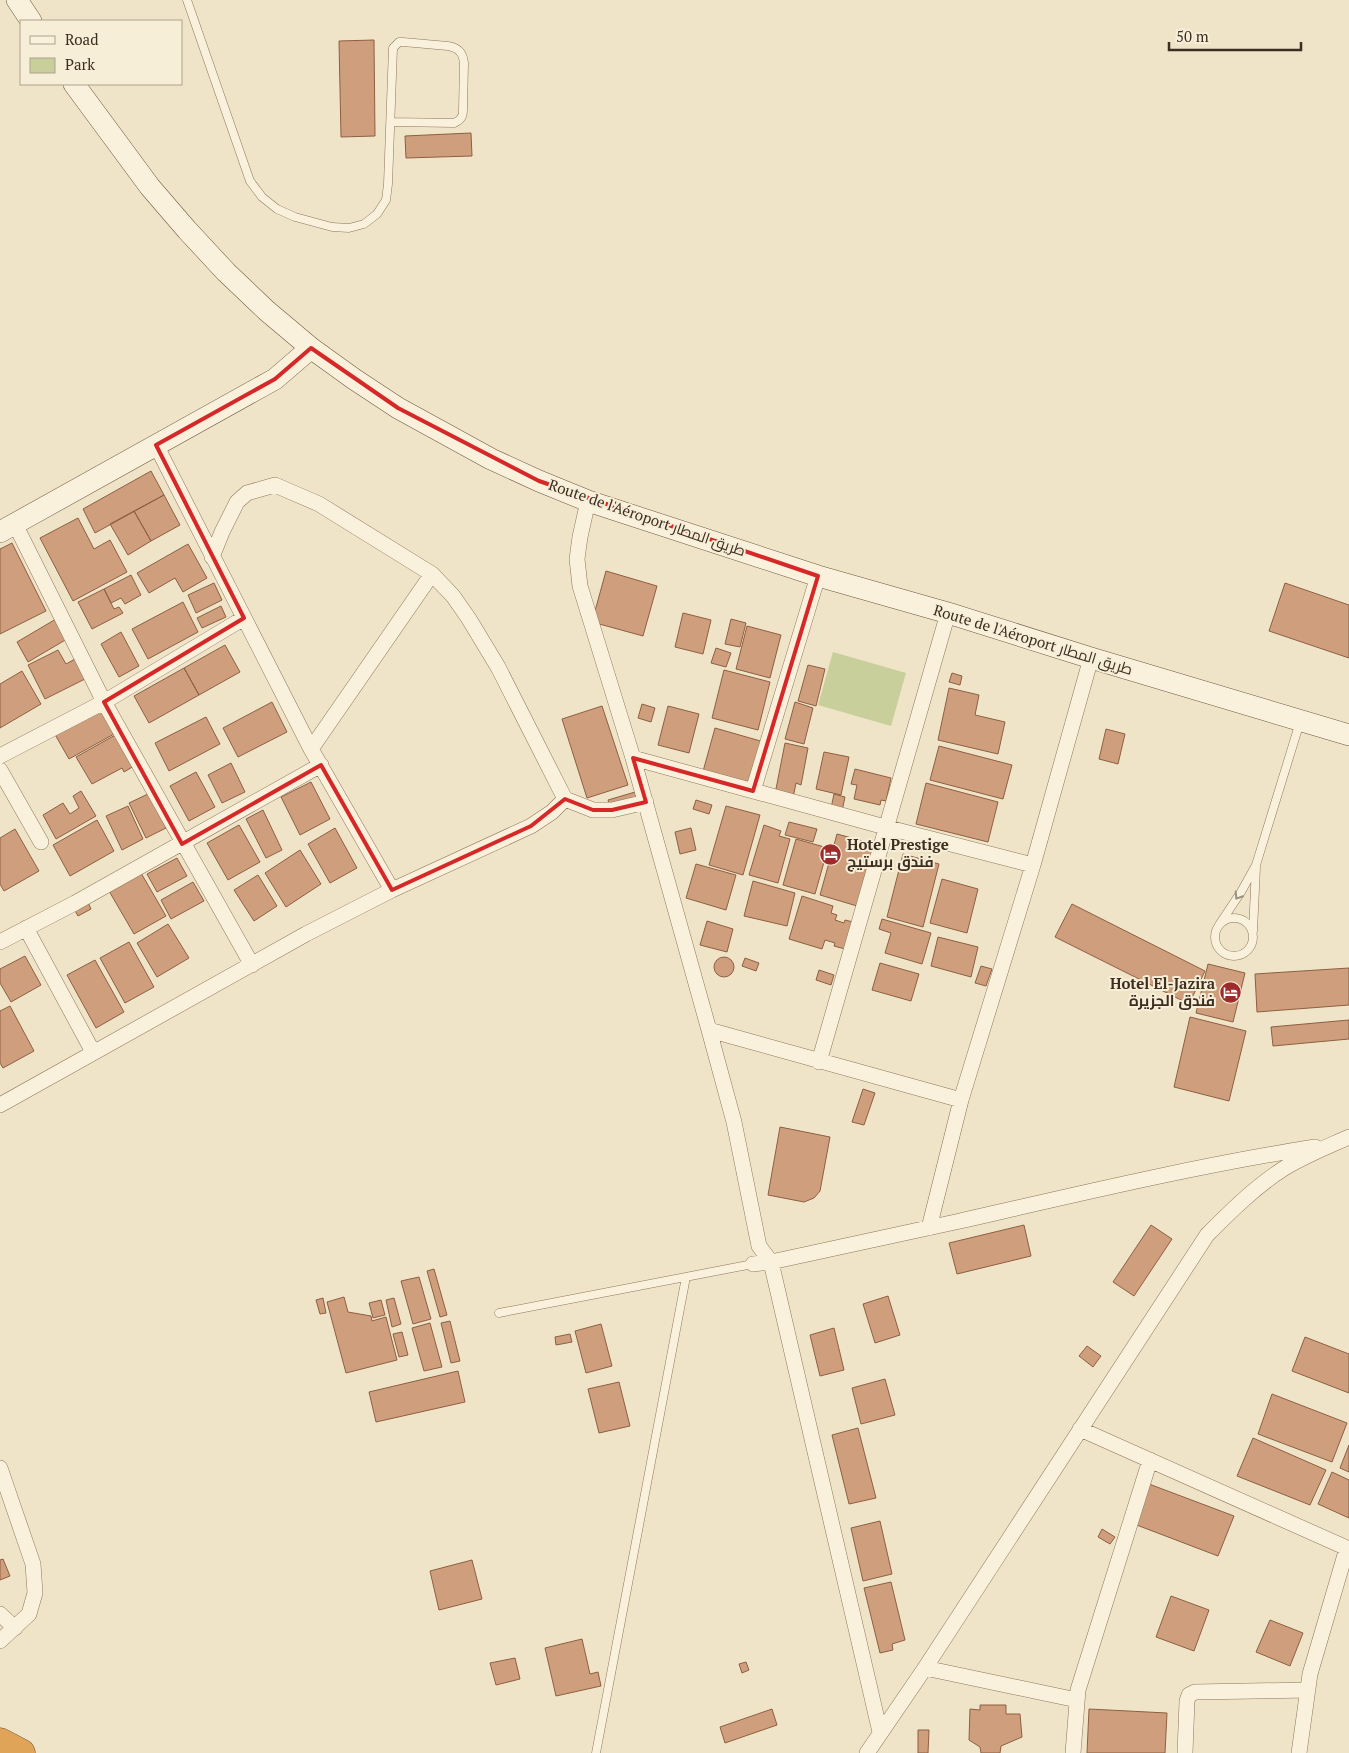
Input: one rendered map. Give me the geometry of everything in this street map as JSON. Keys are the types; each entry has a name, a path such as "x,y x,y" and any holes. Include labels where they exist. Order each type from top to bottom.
{"highway":[{"path":"0,1742 22,1753"}],"street":[{"path":"16,0 30,20"},
{"name":"Route de l'Aéroport طريق المطار","path":"75,85 144,179 187,230 226,272 267,311 311,348 398,408 444,434 523,474 588,501 818,576 948,613 1349,735"},
{"path":"252,965 182,844 8,528 275,379 311,348"},
{"path":"156,445 311,749 392,890"},
{"path":"212,558 237,502 247,493 275,485 319,504 432,574 453,596 498,667 565,799 593,810 612,810 646,802"},
{"path":"588,501 577,559 580,586 646,802 709,1030 734,1122 760,1246 771,1262 880,1732"},
{"path":"311,749 432,574"},
{"path":"753,792 818,576"},
{"path":"819,1062 948,613"},
{"path":"0,756 104,702 244,618"},
{"path":"929,1228 961,1100 1033,865 1091,658"},
{"path":"633,758 753,792 1033,865"},
{"path":"0,942 182,844 321,765"},
{"path":"0,770 41,842"},
{"path":"0,1105 306,934 392,890 531,826 552,812 565,799"},
{"path":"26,928 93,1052"},
{"path":"709,1030 961,1100"},
{"path":"867,1753 925,1668 1206,1235 1256,1189 1282,1170 1311,1153 1349,1137"},
{"path":"754,1264 929,1228 1195,1168 1268,1154 1332,1145"},
{"path":"1080,1429 1348,1548 1310,1674 1299,1753"},
{"path":"1073,1753 1078,1690 1150,1460"},
{"path":"0,1468 33,1564 35,1592 29,1614 0,1641"},
{"path":"0,1614 15,1628"},
{"path":"925,1668 1077,1700"},
{"path":"1185,1753 1187,1701 1189,1695 1195,1692 1307,1690"}],"lane":[{"path":"187,0 250,181 262,197 278,209 295,217 332,227 348,228 364,224 377,214 386,200 388,184 392,122 392,52 396,44 403,42 448,46 455,47 460,51 464,63 463,116 460,121 454,124 392,122"},
{"path":"1256,865 1253,943 1241,955 1230,956 1220,950 1216,944 1215,932 1256,865 1300,721"},
{"path":"1219,924 1224,920 1236,918 1247,923 1253,932"},
{"path":"499,1313 754,1264"},
{"path":"596,1753 686,1278"}],"highlighted area":[{"path":"311,348 398,408 539,481 818,576 753,791 633,758 646,802 612,810 593,810 565,799 531,826 392,890 321,765 182,844 104,702 244,618 156,445 275,379"}],"green space":[{"path":"833,652 906,673 891,726 818,705"}],"building":[{"path":"374,40 375,136 341,137 339,41"},
{"path":"471,133 472,156 406,158 405,136"},
{"path":"151,471 164,495 95,533 83,509"},
{"path":"164,495 180,525 151,541 134,511"},
{"path":"134,511 151,541 128,555 110,524"},
{"path":"78,518 94,549 110,540 127,572 73,601 40,538"},
{"path":"12,543 46,611 0,634 0,549"},
{"path":"188,544 207,578 183,592 175,578 149,593 137,573"},
{"path":"606,571 657,586 643,636 592,622"},
{"path":"131,575 141,595 125,604 121,598 111,603 104,589"},
{"path":"214,583 222,600 196,613 188,595"},
{"path":"1285,583 1349,605 1349,658 1269,631"},
{"path":"104,589 114,609 119,607 123,613 92,629 78,602"},
{"path":"183,602 198,632 148,659 132,629"},
{"path":"221,606 226,617 202,628 197,618"},
{"path":"683,613 711,620 703,654 675,647"},
{"path":"56,619 67,639 28,662 17,642"},
{"path":"731,619 746,623 740,647 725,644"},
{"path":"747,626 781,635 770,678 736,669"},
{"path":"121,632 139,666 119,677 101,644"},
{"path":"225,645 240,672 199,695 184,668"},
{"path":"716,648 731,653 726,667 711,663"},
{"path":"58,650 66,664 75,659 85,679 45,699 28,665"},
{"path":"808,665 825,669 816,706 798,701"},
{"path":"184,668 199,695 149,723 134,696"},
{"path":"724,670 770,682 758,730 712,718"},
{"path":"22,671 41,704 0,728 0,684"},
{"path":"952,673 962,676 960,685 949,682"},
{"path":"949,688 979,695 975,715 1005,722 998,754 938,740"},
{"path":"272,702 287,732 238,757 223,728"},
{"path":"795,702 813,708 804,744 785,739"},
{"path":"642,704 655,708 651,722 638,718"},
{"path":"99,706 114,734 69,759 53,731"},
{"path":"602,706 628,785 587,798 562,719"},
{"path":"668,706 699,714 689,753 658,745"},
{"path":"206,717 220,744 169,771 155,743"},
{"path":"715,728 764,742 751,789 702,775"},
{"path":"1106,729 1125,734 1118,764 1099,759"},
{"path":"117,734 134,766 124,772 122,768 92,784 76,757"},
{"path":"785,743 808,748 801,785 796,783 793,798 775,794"},
{"path":"939,746 1012,765 1003,799 930,780"},
{"path":"824,752 849,757 841,795 816,789"},
{"path":"231,763 245,792 222,803 208,775"},
{"path":"855,769 891,778 886,801 881,800 880,805 854,799 857,785 851,784"},
{"path":"196,772 215,807 189,821 170,786"},
{"path":"311,782 330,819 300,835 281,797"},
{"path":"926,783 998,802 988,842 916,824"},
{"path":"81,791 96,816 56,839 43,815 63,803 70,814 79,808 73,796"},
{"path":"635,792 637,802 611,810 608,800"},
{"path":"150,793 166,828 146,838 129,803"},
{"path":"834,794 845,797 842,811 831,808"},
{"path":"696,800 712,805 709,814 693,809"},
{"path":"128,806 143,839 122,850 106,816"},
{"path":"726,806 760,815 743,875 709,865"},
{"path":"263,810 282,850 266,858 246,819"},
{"path":"97,820 114,851 70,876 53,845"},
{"path":"789,822 817,829 813,842 785,835"},
{"path":"239,825 260,862 228,880 207,843"},
{"path":"764,825 781,831 779,836 790,839 778,883 749,875"},
{"path":"335,828 357,868 330,883 308,844"},
{"path":"691,828 696,850 680,854 675,832"},
{"path":"15,829 39,871 4,891 0,884 0,838"},
{"path":"837,834 874,844 857,906 820,895"},
{"path":"796,839 828,848 815,894 783,885"},
{"path":"300,850 321,884 286,907 265,873"},
{"path":"903,854 939,864 923,927 887,917"},
{"path":"177,858 187,876 157,892 147,874"},
{"path":"696,864 736,875 726,910 686,898"},
{"path":"141,873 166,916 134,934 109,891"},
{"path":"258,875 277,906 254,921 234,890"},
{"path":"942,879 978,889 967,933 930,923"},
{"path":"753,881 795,893 787,926 744,916"},
{"path":"193,882 204,901 171,919 161,900"},
{"path":"802,896 833,906 831,913 837,915 835,920 844,923 845,920 853,922 845,949 834,946 835,943 825,940 822,949 789,939"},
{"path":"87,900 91,909 78,916 73,907"},
{"path":"1072,904 1205,971 1189,1004 1055,937"},
{"path":"882,919 931,933 922,964 885,953 891,933 879,929"},
{"path":"707,921 733,929 727,952 700,945"},
{"path":"168,924 189,958 157,977 137,943"},
{"path":"938,937 978,947 971,977 931,966"},
{"path":"129,942 154,987 125,1003 100,958"},
{"path":"25,956 41,985 11,1002 0,983 0,969"},
{"path":"720,957 728,957 734,963 734,971 728,977 720,977 714,971 714,963"},
{"path":"745,958 759,963 756,971 742,966"},
{"path":"95,960 124,1012 96,1028 67,975"},
{"path":"880,963 919,974 911,1001 872,990"},
{"path":"1208,964 1245,973 1233,1022 1196,1013"},
{"path":"981,966 992,969 986,986 975,983"},
{"path":"1349,968 1349,1005 1257,1012 1255,974"},
{"path":"819,970 834,975 831,985 816,980"},
{"path":"10,1006 34,1051 3,1068 0,1063 0,1011"},
{"path":"1190,1017 1246,1031 1229,1101 1174,1087"},
{"path":"1349,1020 1349,1039 1273,1046 1271,1027"},
{"path":"863,1089 875,1093 864,1125 852,1122"},
{"path":"780,1127 830,1137 820,1191 814,1198 804,1202 768,1195"},
{"path":"1024,1225 1031,1256 957,1274 949,1243"},
{"path":"1151,1225 1172,1239 1134,1296 1113,1282"},
{"path":"434,1269 447,1315 440,1317 427,1271"},
{"path":"419,1277 431,1319 413,1324 401,1281"},
{"path":"888,1296 900,1335 875,1343 863,1304"},
{"path":"344,1297 348,1312 371,1316 372,1321 386,1317 397,1360 346,1373 327,1302"},
{"path":"323,1298 326,1313 320,1314 316,1300"},
{"path":"394,1298 401,1324 392,1327 386,1300"},
{"path":"381,1300 385,1315 373,1318 369,1303"},
{"path":"450,1321 460,1361 451,1363 441,1323"},
{"path":"430,1323 442,1367 424,1371 412,1328"},
{"path":"601,1324 612,1366 586,1373 575,1331"},
{"path":"834,1328 844,1370 820,1376 810,1335"},
{"path":"402,1332 408,1355 399,1357 393,1334"},
{"path":"570,1334 572,1342 556,1345 555,1337"},
{"path":"1305,1337 1349,1354 1349,1393 1292,1371"},
{"path":"1087,1346 1101,1356 1093,1367 1079,1356"},
{"path":"458,1371 465,1402 376,1422 369,1392"},
{"path":"885,1379 895,1415 861,1424 852,1388"},
{"path":"619,1382 630,1426 599,1433 588,1389"},
{"path":"1272,1394 1347,1423 1332,1462 1258,1434"},
{"path":"858,1428 876,1498 849,1504 832,1435"},
{"path":"1253,1438 1326,1470 1310,1505 1237,1476"},
{"path":"1349,1445 1349,1472 1340,1468"},
{"path":"1332,1472 1349,1480 1349,1518 1318,1504"},
{"path":"1149,1484 1234,1516 1218,1556 1134,1524"},
{"path":"880,1521 892,1574 863,1581 851,1528"},
{"path":"1102,1529 1115,1537 1110,1544 1098,1537"},
{"path":"3,1559 10,1576 0,1580 0,1560"},
{"path":"472,1560 482,1599 439,1610 430,1571"},
{"path":"891,1582 905,1640 892,1644 893,1650 880,1653 864,1588"},
{"path":"1171,1596 1209,1610 1194,1651 1156,1637"},
{"path":"1270,1620 1303,1633 1290,1666 1256,1652"},
{"path":"582,1639 590,1674 598,1672 601,1686 556,1696 545,1648"},
{"path":"515,1658 520,1679 496,1685 490,1663"},
{"path":"746,1662 749,1670 742,1673 739,1664"},
{"path":"980,1705 1006,1705 1006,1714 1020,1714 1022,1737 1001,1746 1000,1753 981,1753 980,1747 969,1740 970,1709 980,1710"},
{"path":"772,1709 777,1725 725,1743 720,1727"},
{"path":"1089,1709 1167,1713 1165,1753 1087,1753"},
{"path":"918,1730 929,1730 928,1753 918,1753"}],"place":[{"name":"Hotel Prestige فندق برستيج","path":"831,854"},
{"name":"Hotel El-Jazira فندق الجزيرة","path":"1231,993"}]}
